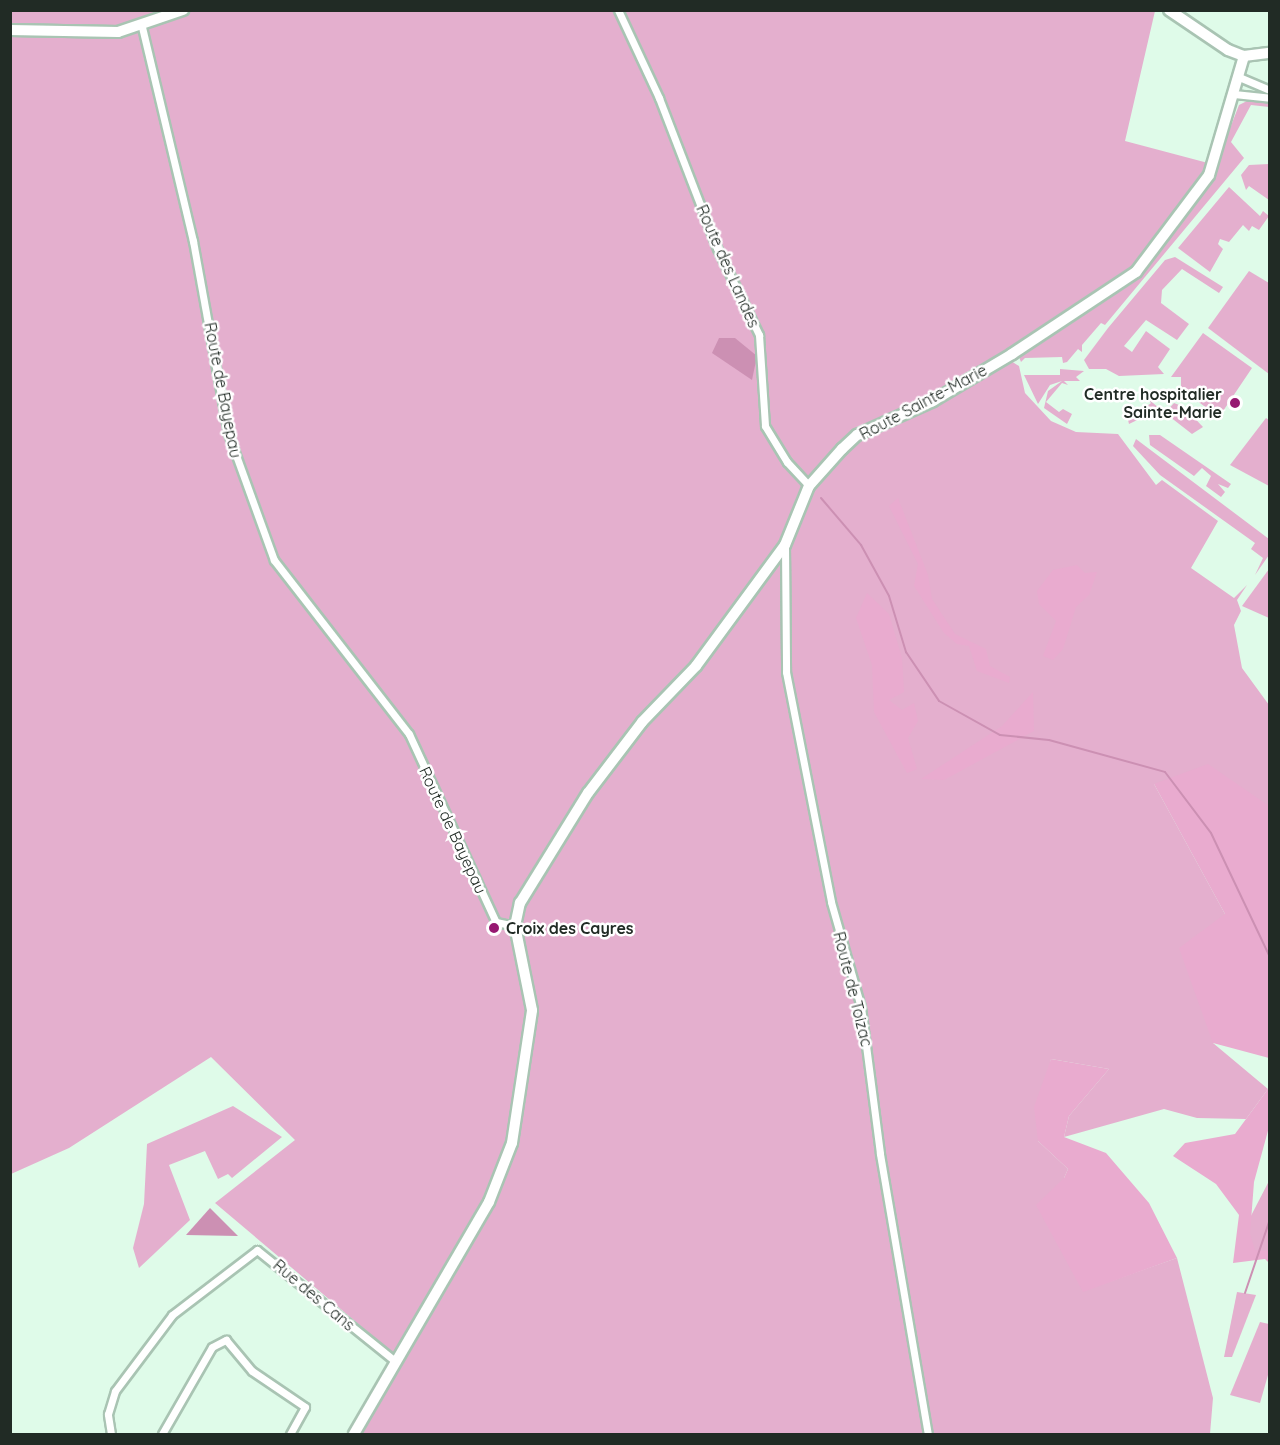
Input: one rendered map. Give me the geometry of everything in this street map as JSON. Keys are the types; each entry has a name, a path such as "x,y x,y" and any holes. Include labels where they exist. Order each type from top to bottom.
{"street":[{"path":"10,30 67,33 142,27 183,10"},
{"name":"Route des Landes","path":"618,10 659,98 717,248 759,335 765,426 787,462 809,486"},
{"path":"1169,10 1244,56 1269,52"},
{"name":"Route de Bayepau","path":"142,27 193,241 228,433 274,560 409,734 496,922 515,926"},
{"name":"Route Sainte-Marie","path":"515,926 520,903 565,829 614,756 696,666 785,545 809,486 857,435 933,401 1136,272 1209,175 1244,56"},
{"path":"1239,77 1269,90"},
{"path":"1234,94 1269,98"},
{"name":"Route de Toizac","path":"785,545 786,672 831,902 861,1007 880,1154 928,1434"},
{"path":"354,1434 489,1203 512,1143 532,1010 515,926"},
{"name":"Rue des Cans","path":"111,1434 108,1414 115,1391 172,1315 256,1250 395,1361"},
{"path":"162,1434 212,1347 226,1340 252,1371 305,1407 290,1434"}],"shaded area":[{"path":"10,11 1155,11 1125,141 1208,163 1136,268 1001,354 983,376 1011,361 1019,366 1025,393 1051,421 1076,432 1118,434 1156,485 1162,480 1218,521 1191,568 1234,598 1247,585 1237,600 1241,611 1234,625 1242,668 1269,705 1269,821 1154,784 1225,914 1213,1043 1268,1089 1246,1119 1197,1118 1164,1109 1064,1137 1069,1116 1109,1069 1051,1059 1038,1141 1068,1169 1064,1178 1083,1291 1177,1258 1213,1398 1210,1434 350,1434 394,1354 215,1203 295,1140 211,1057 69,1148 11,1174"},
{"path":"1251,99 1269,102 1269,107 1251,105 1231,142 1244,158 1105,325 1101,323 1082,345 1082,352 1078,349 1067,362 1063,363 1062,357 1025,358 1021,362 1019,357 1145,270 1208,185 1239,105"},
{"path":"1270,164 1269,200 1249,186 1246,190 1241,175 1249,165"},
{"path":"1229,187 1260,216 1263,211 1269,216 1259,230 1252,226 1249,231 1243,225 1229,242 1220,239 1218,244 1223,249 1210,272 1178,248"},
{"path":"1175,257 1223,287 1219,293 1182,269 1162,290 1161,303 1189,324 1177,340 1146,320 1124,346 1132,352 1146,331 1170,349 1158,367 1164,374 1119,376 1106,369 1089,369 1084,360 1108,328 1165,260"},
{"path":"1249,271 1269,283 1269,374 1208,328"},
{"path":"1203,333 1252,368 1219,417 1181,389 1181,377 1171,377"},
{"path":"719,338 735,338 757,356 752,380 712,353"},
{"path":"1060,369 1084,371 1076,377 1080,381 1064,381 1068,385 1062,383 1046,402 1059,412 1063,409 1072,414 1067,424 1044,408 1048,391 1062,381 1050,385 1038,404 1024,375 1060,375"},
{"path":"1146,397 1160,409 1129,424 1125,407 1131,405 1138,413 1151,403"},
{"path":"1174,403 1184,407 1203,427 1192,434 1165,413"},
{"path":"1266,418 1269,420 1269,486 1230,465"},
{"path":"1149,435 1160,435 1231,484 1228,488 1218,484 1225,492 1221,497 1206,486 1211,476 1202,468 1194,476 1150,445"},
{"path":"1136,439 1269,539 1269,555 1255,575 1263,558 1251,549 1255,543 1160,475 1133,446"},
{"path":"898,498 928,575 932,599 955,634 986,649 990,666 1010,677 1009,683 977,671 969,646 957,644 944,633 914,586 918,564 889,506"},
{"path":"1077,565 1085,573 1097,572 1089,595 1076,607 1063,649 1053,660 1043,656 1056,621 1039,604 1037,591 1053,570"},
{"path":"1269,569 1269,618 1242,606"},
{"path":"867,593 889,614 902,658 904,692 889,700 902,710 914,703 918,721 908,738 917,769 907,773 874,712 872,665 856,618"},
{"path":"1033,692 1034,731 944,780 921,779 1002,726"},
{"path":"1208,764 1269,806 1269,1058 1213,1043 1179,948 1225,914 1154,784"},
{"path":"1051,1059 1109,1069 1069,1116 1064,1137 1106,1153 1149,1203 1177,1258 1083,1292 1036,1205 1064,1178 1068,1169 1038,1141 1034,1107"},
{"path":"1268,1089 1269,1127 1254,1182 1250,1234 1255,1250 1269,1251 1269,1263 1265,1259 1233,1263 1239,1215 1216,1184 1173,1156 1185,1143 1235,1134"},
{"path":"233,1106 282,1137 232,1178 228,1174 218,1179 205,1151 169,1165 190,1220 139,1268 133,1248 144,1204 147,1144"},
{"path":"1269,1181 1269,1253 1243,1251 1240,1237"},
{"path":"210,1208 238,1236 186,1235"},
{"path":"1237,1292 1256,1295 1232,1357 1224,1357"},
{"path":"1260,1322 1269,1324 1270,1368 1260,1403 1230,1395"}],"waterway":[{"path":"821,498 861,545 889,596 906,652 939,701 1000,735 1049,740 1165,772 1211,833 1270,957"},
{"path":"1245,1293 1270,1219"}],"place":[{"name":"Centre hospitalier Sainte-Marie","path":"1235,403"},
{"name":"Croix des Cayres","path":"494,928"}]}
